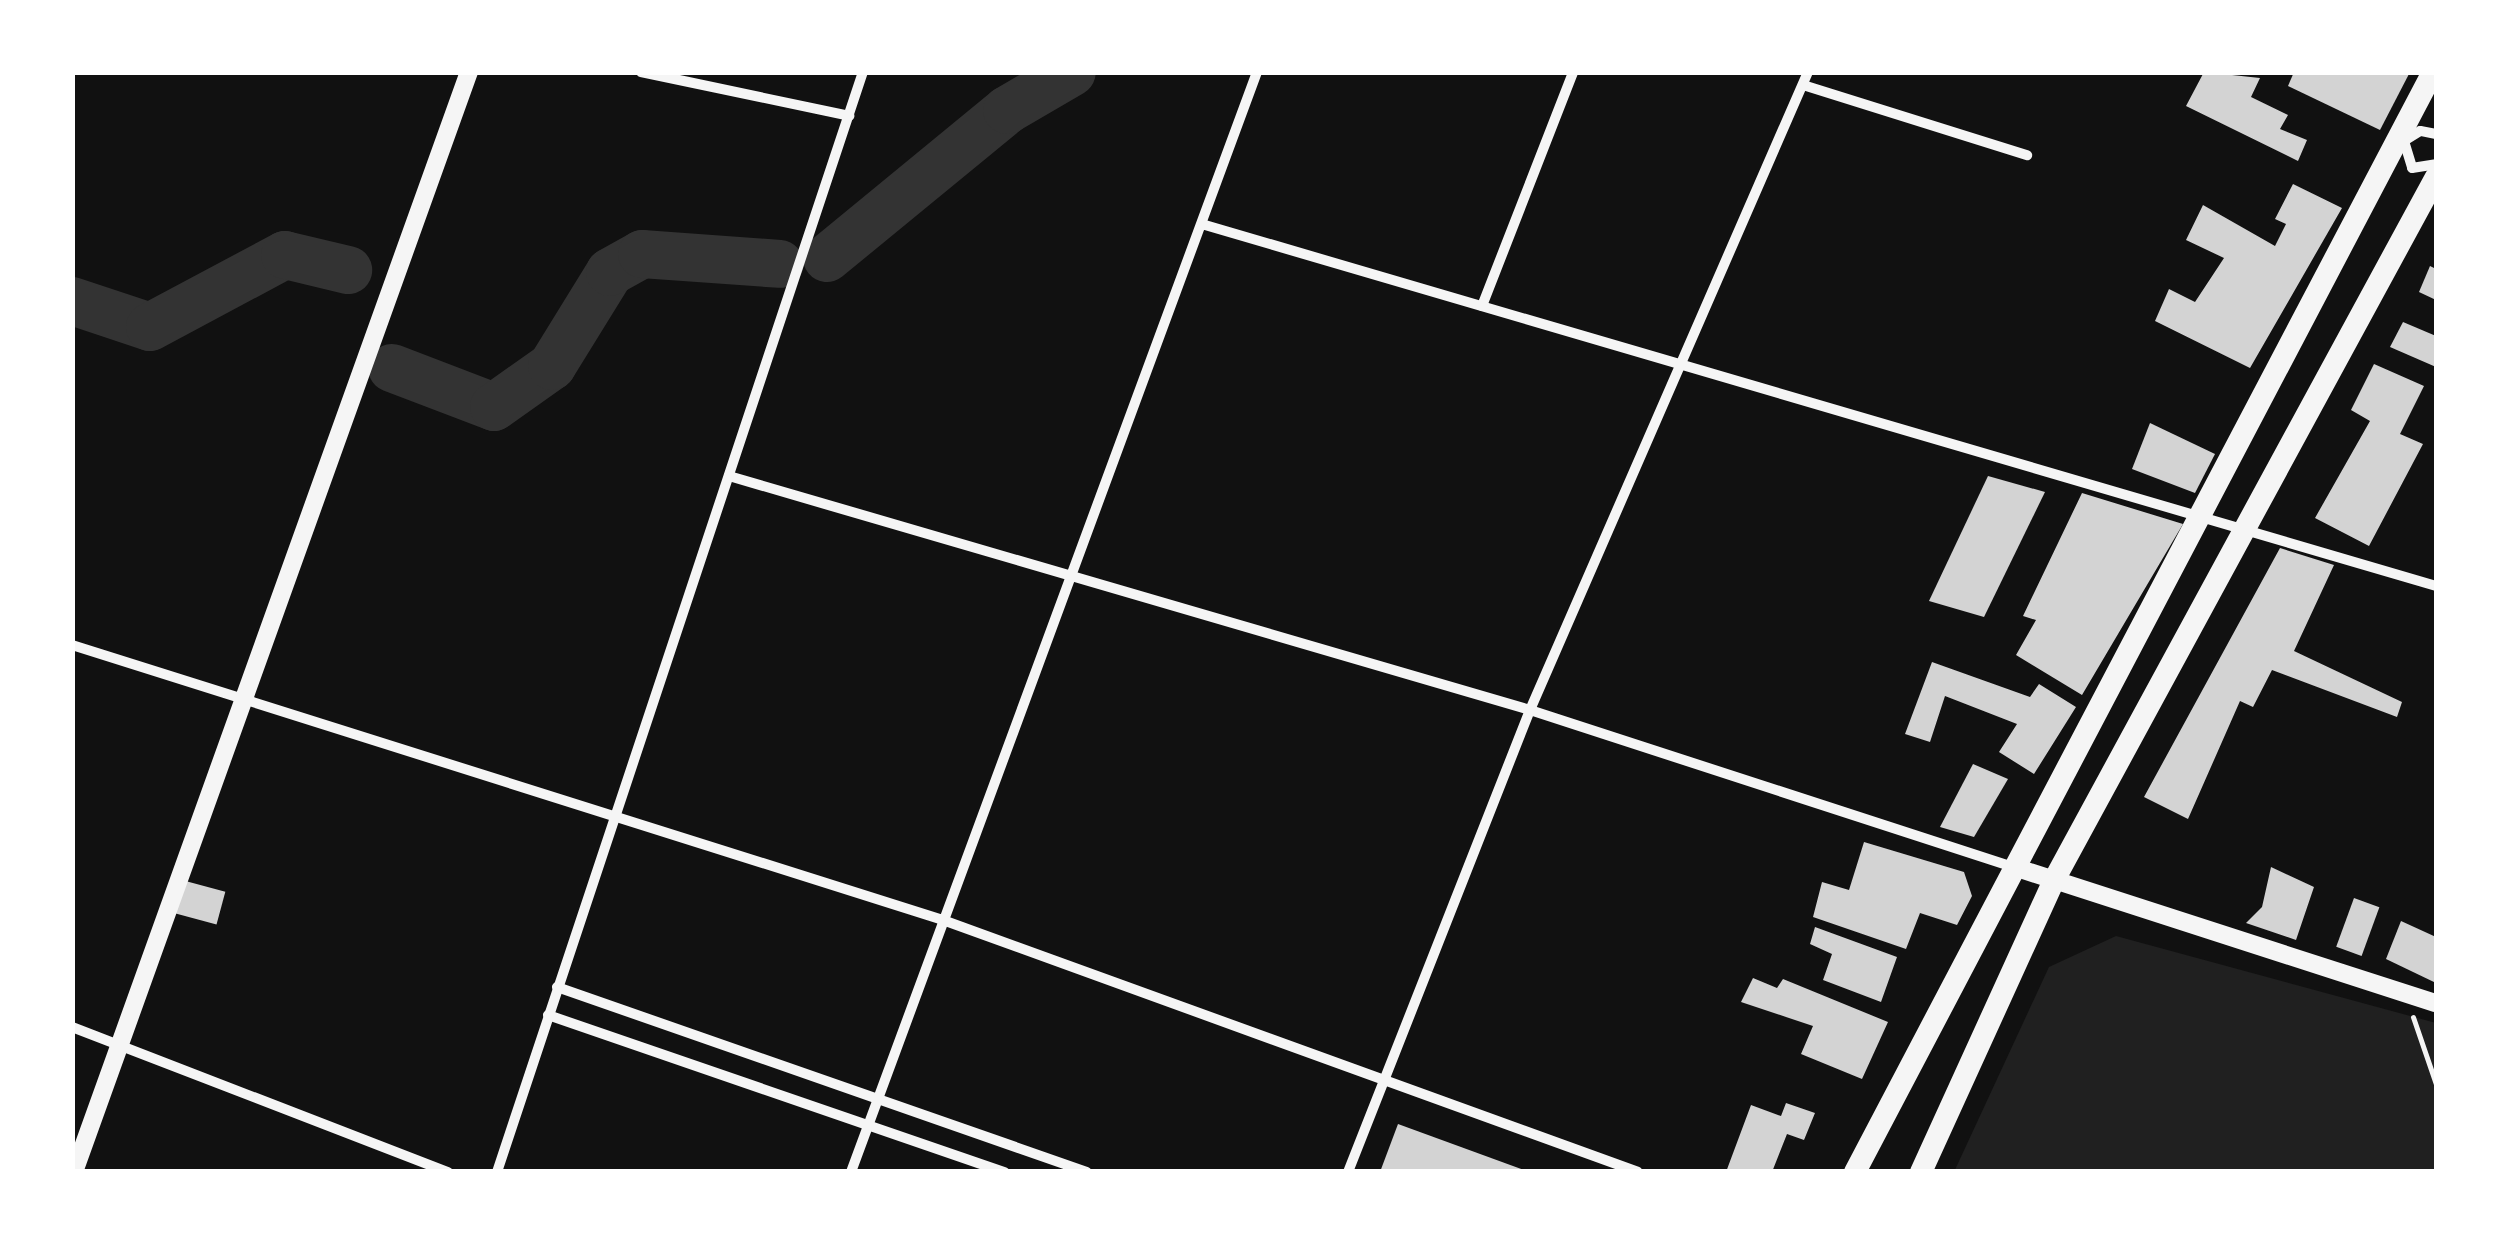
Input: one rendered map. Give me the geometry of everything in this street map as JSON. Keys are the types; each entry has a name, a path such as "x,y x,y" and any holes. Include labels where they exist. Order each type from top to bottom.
{"main road":[{"path":"1855,1172 2014,867 2404,142 2433,72"},
{"path":"1921,1172 2054,882 2436,177"}],"street":[{"path":"74,1172 468,72"},
{"path":"641,72 850,116"},
{"path":"497,1172 864,72"},
{"path":"851,1172 940,919 1205,224 1258,72"},
{"path":"1482,306 1573,72"},
{"path":"1348,1172 1530,710 1686,366 1808,72"},
{"path":"1802,86 2027,156"},
{"path":"2436,134 2404,142 2412,168 2436,164"},
{"path":"1205,224 2207,514 2436,586"},
{"path":"729,476 1530,710 2436,1002"},
{"path":"72,645 940,919 1385,1074 1638,1172"},
{"path":"557,987 1087,1172"},
{"path":"548,1015 1004,1172"},
{"path":"72,1028 448,1172"}],"path":[{"path":"2412,1014 2436,1084"}],"shaded area":[{"path":"2116,936 2436,1023 2436,1171 1954,1172 2049,967"}],"building":[{"path":"2204,72 2260,78 2251,97 2288,115 2280,129 2307,140 2298,161 2186,106"},
{"path":"2294,72 2410,72 2380,130 2288,86"},
{"path":"2293,184 2342,208 2250,368 2155,321 2169,289 2195,302 2224,258 2186,240 2203,205 2275,246 2286,224 2275,219"},
{"path":"2430,266 2436,269 2436,300 2419,292"},
{"path":"2403,322 2436,336 2436,367 2390,347"},
{"path":"2374,364 2424,386 2400,434 2423,444 2369,546 2315,518 2370,421 2351,410"},
{"path":"2150,423 2215,454 2195,493 2132,469"},
{"path":"1988,476 2045,492 1984,617 1929,601"},
{"path":"2082,493 2183,524 2082,695 2016,655 2036,620 2023,616"},
{"path":"2280,548 2334,565 2294,651 2402,702 2397,717 2272,670 2253,707 2240,701 2188,819 2144,797"},
{"path":"1932,662 2030,697 2039,684 2076,707 2034,774 1999,752 2017,724 1945,696 1930,742 1905,734"},
{"path":"1973,764 2008,779 1974,837 1940,827"},
{"path":"1864,842 1964,872 1972,896 1957,925 1920,913 1906,949 1813,917 1822,882 1849,890"},
{"path":"2271,867 2314,887 2296,940 2246,923 2262,907"},
{"path":"178,879 225,892 217,925 169,912"},
{"path":"2354,898 2379,907 2362,956 2336,947"},
{"path":"2401,921 2436,937 2436,983 2386,959"},
{"path":"1815,927 1897,957 1881,1002 1823,980 1832,954 1810,944"},
{"path":"1753,978 1777,988 1783,979 1888,1022 1862,1079 1801,1054 1813,1026 1741,1002"},
{"path":"1786,1103 1815,1113 1804,1140 1787,1134 1772,1172 1726,1172 1751,1105 1781,1116"},
{"path":"1398,1124 1527,1171 1527,1172 1380,1172"}],"waterway":[{"path":"827,258 1007,110 1072,72"},
{"path":"392,368 494,407 552,366 610,272 642,254 780,264"},
{"path":"72,301 150,327 285,255 348,270"}]}
